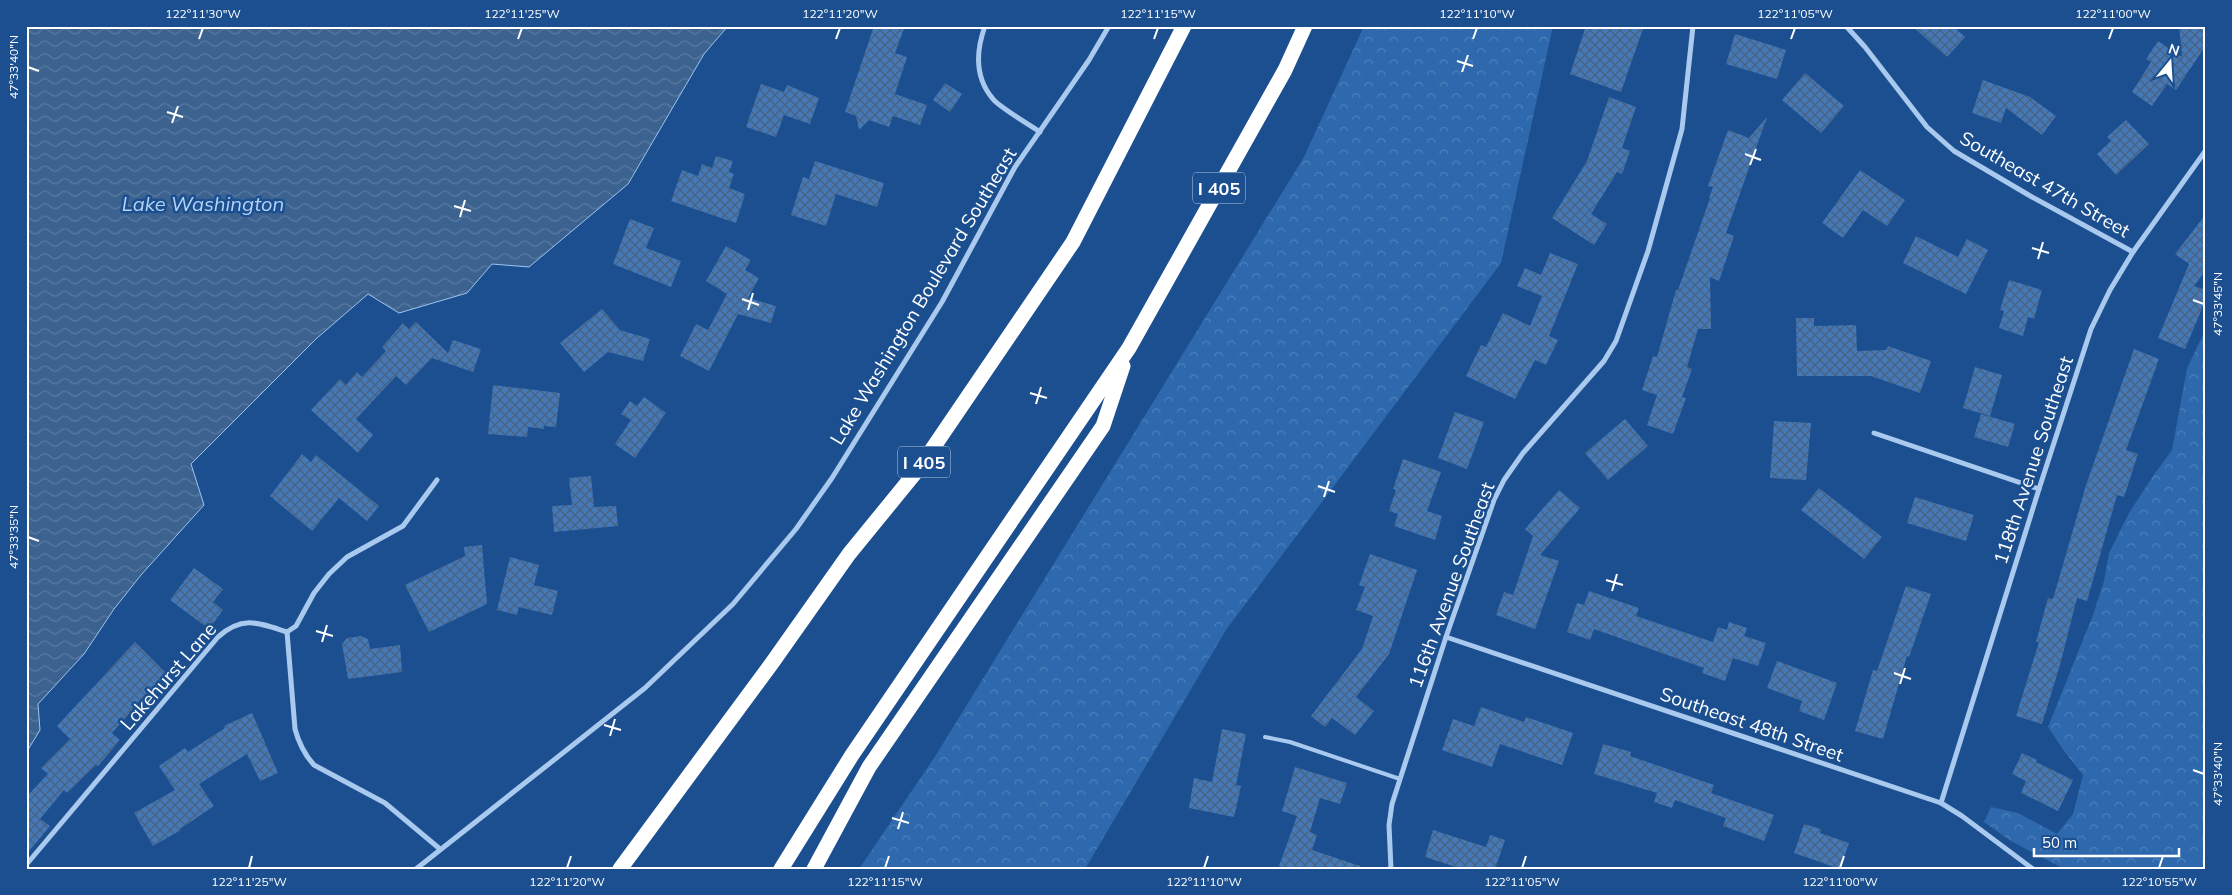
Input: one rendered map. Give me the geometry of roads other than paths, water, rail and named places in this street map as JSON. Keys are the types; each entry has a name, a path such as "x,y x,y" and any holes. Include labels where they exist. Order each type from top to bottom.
{"highway":[{"name":"I 405","path":"620,869 772,663 849,554 920,467 1074,242 1184,26"},
{"name":"I 405","path":"781,869 852,756 1129,348 1285,70 1305,26"},
{"path":"814,869 868,768 1103,426 1129,348"}],"street":[{"path":"985,26 978,52 978,65 985,87 994,101 1040,132"},
{"name":"Lake Washington Boulevard Southeast","path":"416,869 645,688 733,604 796,529 837,470 942,302 1015,167 1089,60 1109,26"},
{"name":"116th Avenue Southeast","path":"1391,869 1389,825 1392,804 1446,637 1494,500 1504,480 1523,453 1604,361 1616,341 1648,251 1682,129 1692,26"},
{"name":"Southeast 47th Street","path":"1846,26 1865,47 1927,127 1954,151 2032,198 2133,252"},
{"name":"118th Avenue Southeast","path":"1941,803 2039,489 2092,329 2110,290 2133,252 2206,150"},
{"path":"1874,433 2039,489"},
{"path":"437,480 403,526 347,558 328,574 314,593 296,626 287,632 295,729 299,744 306,757 328,774 385,803 440,849"},
{"name":"Lakehurst Lane","path":"26,865 218,637 237,624 249,622 264,624 287,632"},
{"name":"Southeast 48th Street","path":"1446,637 1941,803 1962,816 2032,869"}],"lane":[{"path":"1266,737 1290,742 1400,779"}],"water":[{"name":"Lake Washington","path":"26,26 728,26 704,54 628,184 529,267 492,264 467,293 399,313 368,294 317,338 191,464 204,505 141,575 114,609 84,654 38,704 40,730 26,753"}]}
